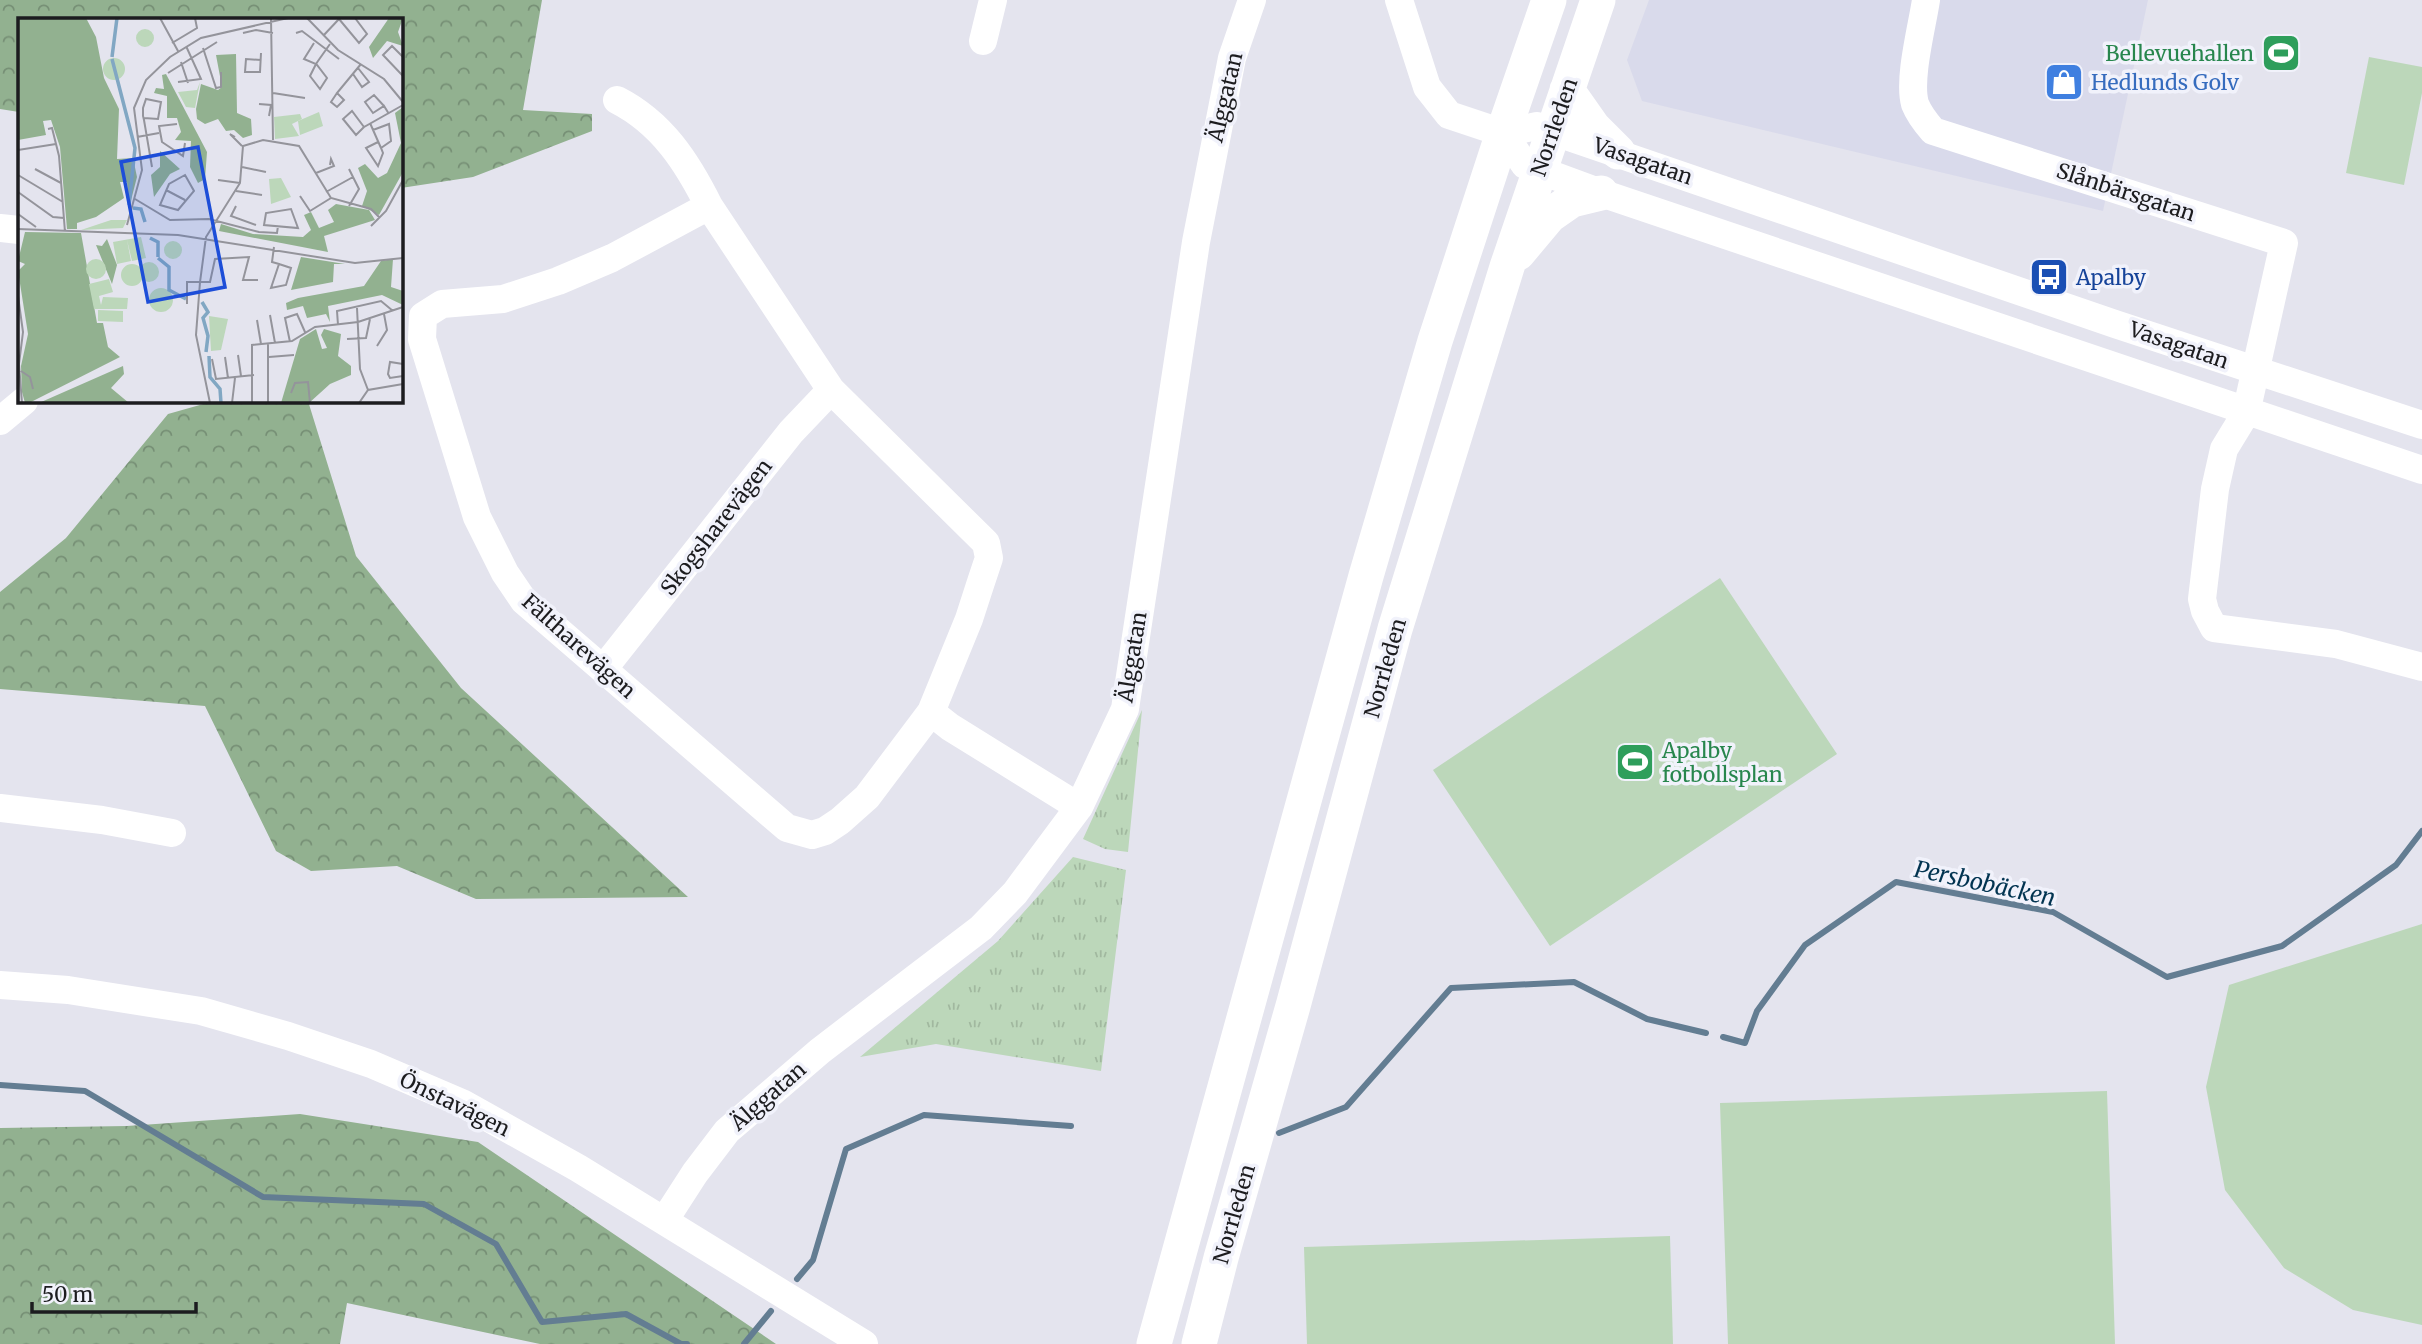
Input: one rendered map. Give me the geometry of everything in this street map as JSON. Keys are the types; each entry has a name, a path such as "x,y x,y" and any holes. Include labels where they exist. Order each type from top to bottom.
{"main road":[{"name":"Norrleden","path":"1152,1335 1435,341 1549,0"},
{"name":"Norrleden","path":"1199,1344 1395,629 1507,267 1598,0"},
{"path":"1567,90 1593,127 1618,152"},
{"path":"1507,267 1549,216 1572,200 1601,193"}],"street":[{"path":"984,41 993,0"},
{"name":"Älggatan","path":"664,1221 695,1173 727,1131 820,1051 981,928 1015,893 1079,807 1125,709 1215,138 1232,58 1252,0"},
{"path":"1399,0 1427,87 1449,115 1503,133"},
{"name":"Slånbärsgatan","path":"1926,0 1912,86 1915,104 1933,131 2284,243 2246,413"},
{"name":"Fältharevägen","path":"617,100 645,116 672,143 691,169 709,206 831,390 986,542 989,558 969,619 931,712 867,797 825,831 812,835 787,828 776,820 524,601 505,573 477,517 422,339 424,316 442,304 503,299 558,281 612,258 709,206"},
{"name":"Vasagatan","path":"2422,425 2255,371 1538,126 1503,133 1525,165 1601,193 2246,413 2422,470"},
{"path":"0,228 18,230"},
{"name":"Skogsharevägen","path":"604,668 791,432 831,390"},
{"path":"0,421 23,402"},
{"path":"2246,413 2224,449 2215,489 2202,599 2214,628 2336,645 2422,667"},
{"path":"931,712 950,727 1079,807"},
{"path":"0,808 102,820 172,833"},
{"name":"Önstavägen","path":"0,985 68,990 201,1011 371,1063 462,1103 578,1168 864,1344"}],"shaded area":[{"path":"1649,0 2148,0 2103,211 1642,101 1627,60"}],"green space":[{"path":"0,0 542,0 523,110 592,114 592,131 473,177 402,188 402,18 18,18 18,112 0,109"},
{"path":"2369,57 2422,67 2422,93 2404,185 2346,173"},
{"path":"210,402 308,402 356,556 461,688 688,897 476,899 397,866 311,871 276,851 205,706 0,689 0,592 66,538 168,414"},
{"name":"Apalby fotbollsplan","path":"1720,578 1837,754 1550,946 1433,770"},
{"path":"1142,710 1128,852 1105,849 1083,839"},
{"path":"1073,857 1126,870 1101,1071 936,1044 860,1057 998,941"},
{"path":"2422,924 2422,1325 2353,1310 2284,1268 2225,1190 2206,1087 2229,985"},
{"path":"2107,1091 2115,1344 1728,1344 1720,1103"},
{"path":"300,1114 478,1142 776,1344 540,1344 347,1303 340,1344 0,1344 0,1128 127,1126"},
{"path":"1670,1236 1673,1344 1307,1344 1304,1247"}],"waterway":[{"name":"Persbobäcken","path":"1723,1037 1745,1043 1757,1011 1805,945 1896,882 2053,912 2167,977 2282,946 2396,865 2422,831"},
{"name":"Persbobäcken","path":"1279,1133 1346,1107 1451,988 1574,982 1647,1019 1706,1033"},
{"path":"0,1085 85,1091 263,1197 424,1204 496,1244 542,1322 626,1314 681,1344 687,1344"},
{"name":"Persbobäcken","path":"797,1279 813,1260 846,1149 924,1115 1071,1126"},
{"path":"744,1344 771,1311"}],"place":[{"name":"Bellevuehallen","path":"2281,53"},
{"name":"Hedlunds Golv","path":"2064,82"},
{"name":"Apalby","path":"2049,277"},
{"name":"Apalby fotbollsplan","path":"1635,762"}]}
